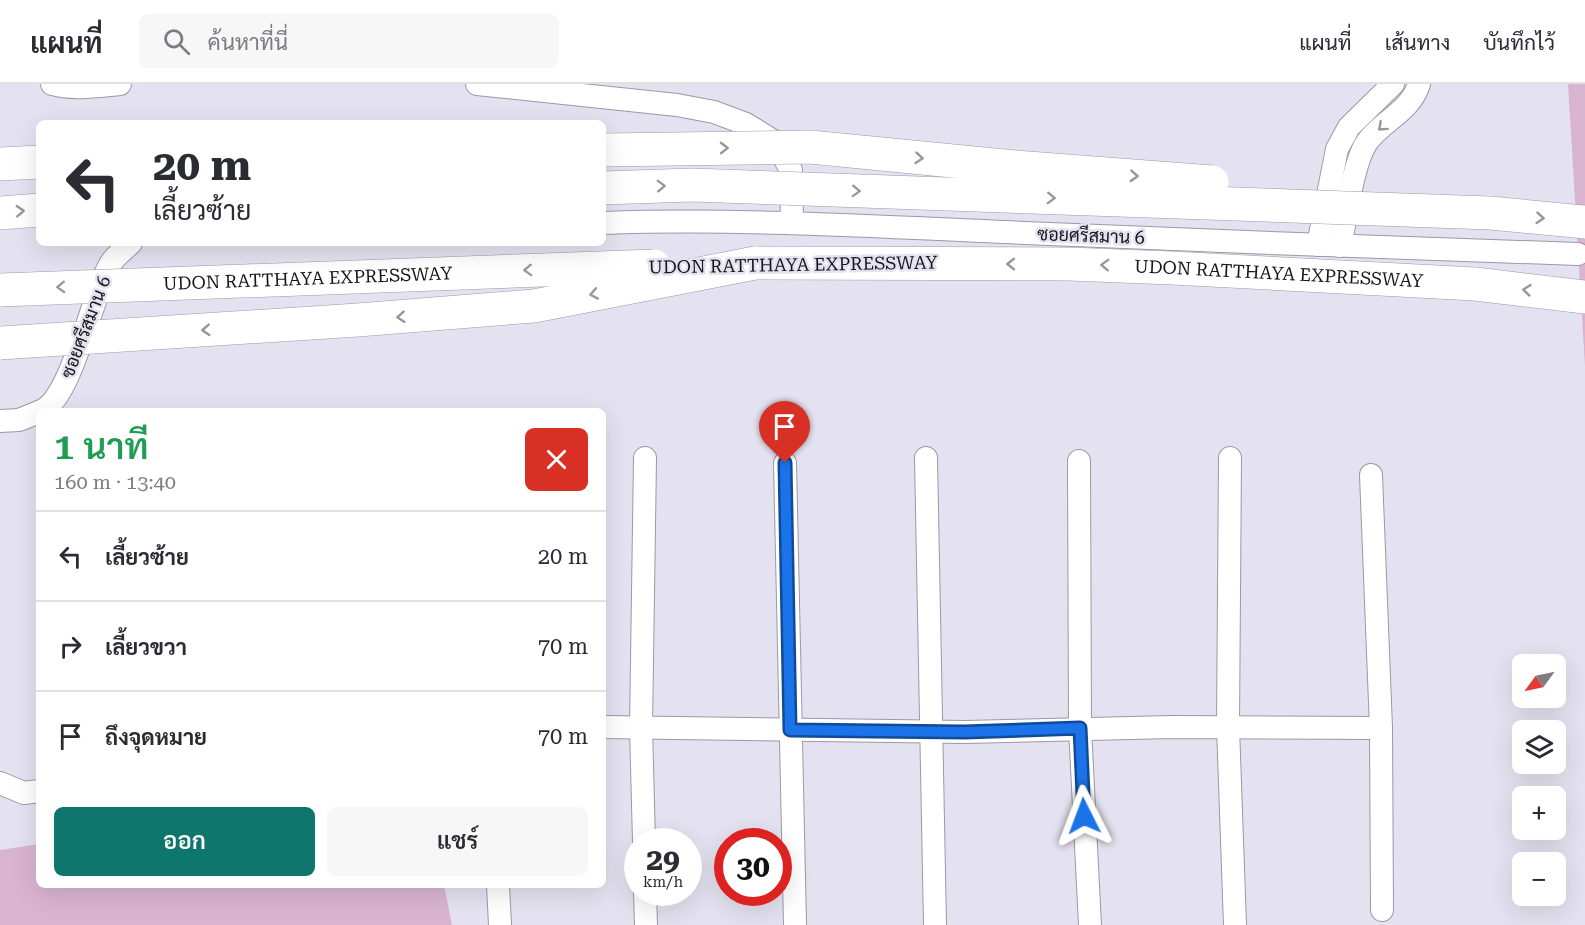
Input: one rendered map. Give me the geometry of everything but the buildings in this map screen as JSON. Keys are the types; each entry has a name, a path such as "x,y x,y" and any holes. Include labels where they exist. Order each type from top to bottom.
{"highway":[{"path":"606,150 810,147 1004,166 1287,188 1403,200 1490,213 1585,222"},
{"path":"0,164 36,162"},
{"path":"606,188 692,185 1490,213"},
{"path":"0,213 36,210"},
{"path":"0,343 358,320 534,306 755,262"},
{"name":"UDON RATTHAYA EXPRESSWAY","path":"0,290 755,262 1069,264 1172,268 1475,284 1585,297"}],"street":[{"path":"52,84 72,87 120,84"},
{"path":"477,84 677,105 714,112 746,124 776,142 791,170 792,223"},
{"path":"1318,245 1337,149 1349,127 1393,84"},
{"path":"1340,246 1359,161 1366,144 1376,132 1408,105 1419,84"},
{"name":"ซอยศรีสมาน 6","path":"606,223 677,220 792,223 1578,254"},
{"name":"ซอยศรีสมาน 6","path":"47,408 62,389 111,262 128,246"},
{"name":"ซอยศรีสมาน 6","path":"0,421 19,420 36,413"},
{"path":"644,828 641,728 645,458"},
{"path":"926,458 935,925"},
{"path":"1230,458 1228,727 1235,925"},
{"path":"1079,461 1080,728 1090,925"},
{"path":"785,463 795,925"},
{"path":"1371,476 1381,728 1382,910"},
{"path":"606,727 931,731 1228,727 1381,728"},
{"path":"0,783 24,793 36,791"},
{"path":"498,888 500,925"},
{"path":"645,906 646,925"}],"shaded area":[{"path":"1568,84 1585,84 1585,366"},
{"path":"36,844 36,888 445,888 452,925 0,925 0,850"}],"route":[{"path":"785,463 790,730 964,732 1080,728 1084,816"}]}
